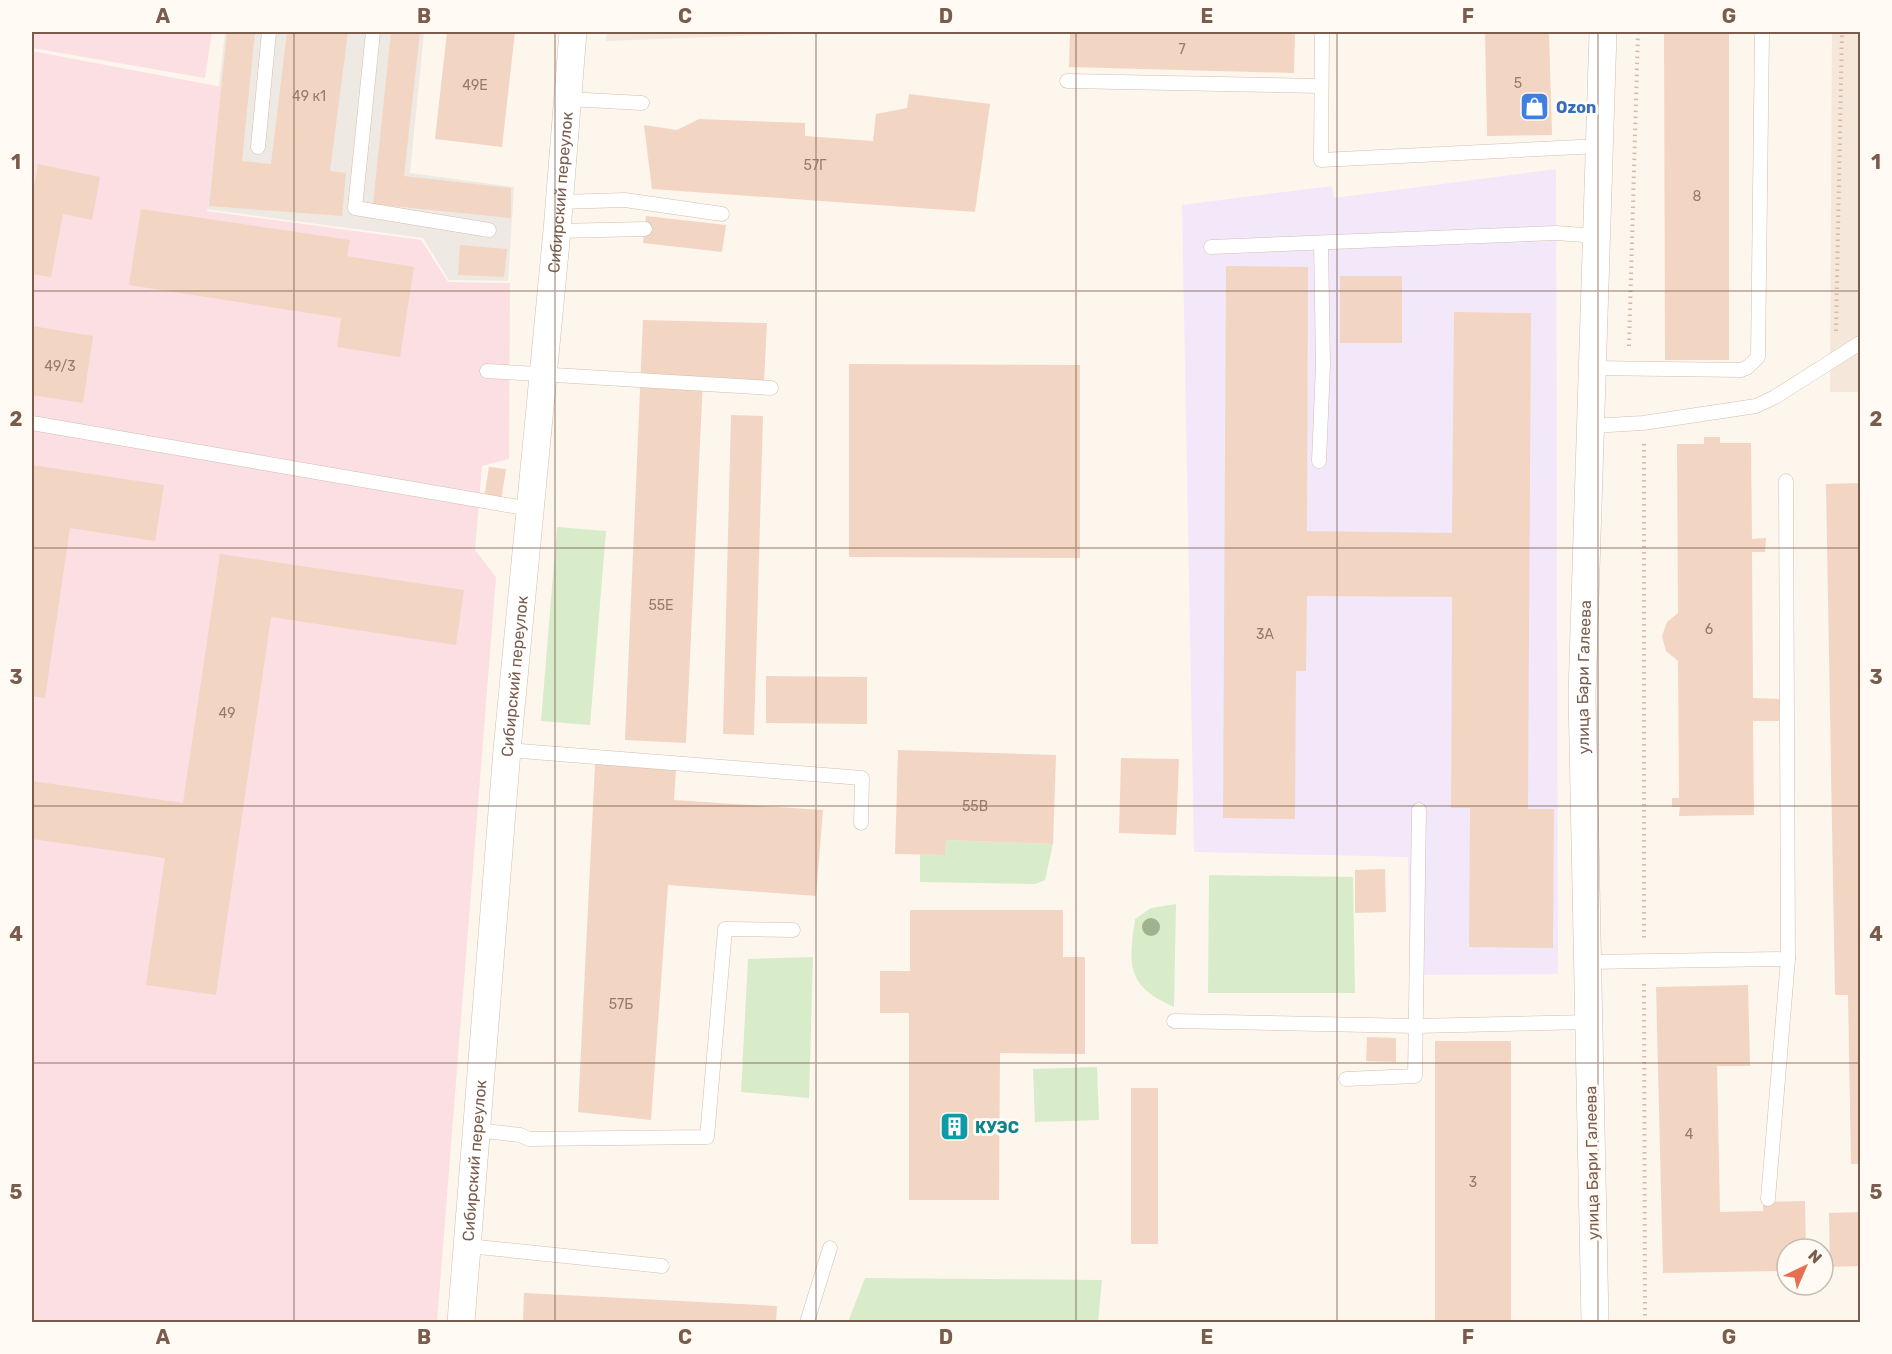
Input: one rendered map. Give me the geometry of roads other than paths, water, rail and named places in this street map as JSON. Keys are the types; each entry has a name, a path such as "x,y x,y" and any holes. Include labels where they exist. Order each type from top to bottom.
{"street":[{"name":"Сибирский переулок","path":"461,1323 507,750 557,231 573,32"},
{"name":"улица Бари Галеева","path":"1595,1323 1582,694 1603,32"}],"lane":[{"path":"258,147 269,32"},
{"path":"373,32 355,208 489,230"},
{"path":"1322,32 1321,160 1599,146"},
{"path":"1592,368 1741,369 1748,368 1758,357 1762,32"},
{"path":"1067,81 1320,86"},
{"path":"567,99 642,103"},
{"path":"559,202 625,200 722,214"},
{"path":"557,231 645,229"},
{"path":"1211,247 1556,233 1597,236"},
{"path":"1319,461 1323,365 1320,243"},
{"path":"1591,426 1644,423 1756,406 1775,398 1860,343"},
{"path":"487,371 771,388"},
{"path":"32,423 530,509"},
{"path":"1768,1199 1788,959 1786,481"},
{"path":"507,750 862,778 861,823"},
{"path":"1346,1079 1415,1076 1419,810"},
{"path":"477,1130 520,1135 529,1139 707,1137 725,929 793,930"},
{"path":"1588,962 1788,959"},
{"path":"1174,1021 1416,1026 1589,1022"},
{"path":"468,1246 662,1266"},
{"path":"807,1323 830,1248"}],"place":[{"name":"Ozon","path":"1535,107"},
{"name":"КУЭС","path":"954,1127"}]}
